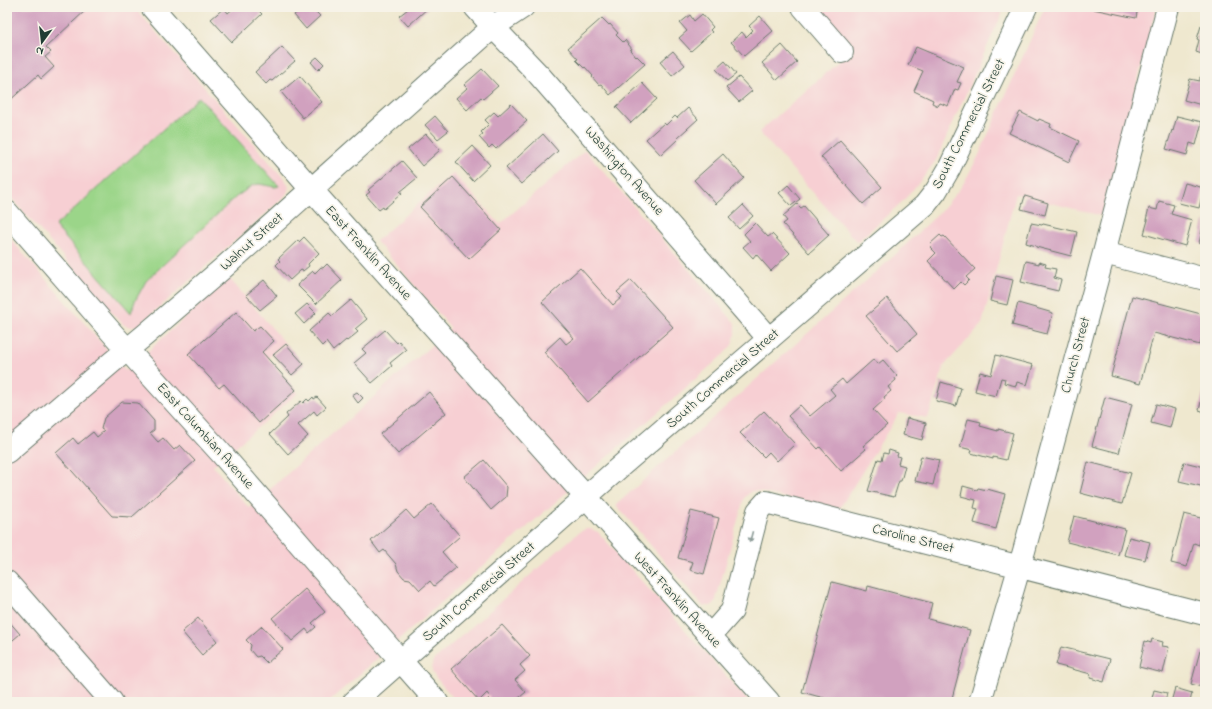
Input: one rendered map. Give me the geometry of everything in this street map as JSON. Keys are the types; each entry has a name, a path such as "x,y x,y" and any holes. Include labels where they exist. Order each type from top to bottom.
{"street":[{"name":"East Franklin Avenue","path":"152,7 311,189 586,498"},
{"name":"Washington Avenue","path":"476,7 493,28 540,75 769,339"},
{"name":"Walnut Street","path":"7,452 127,349 145,336 493,28 523,7"},
{"path":"803,7 842,52"},
{"name":"South Commercial Street","path":"354,702 586,498 925,205 936,191 949,169 1026,7"},
{"name":"Church Street","path":"980,702 1018,566 1026,544 1168,7"},
{"name":"East Columbian Avenue","path":"7,212 220,452 437,702"},
{"path":"1104,253 1205,279"},
{"name":"West Franklin Avenue","path":"586,498 769,702"},
{"name":"Caroline Street","path":"710,636 732,611 758,511 766,502 1205,614"},
{"path":"7,582 112,702"}],"shaded area":[{"path":"7,7 134,7 286,181 289,187 287,193 282,199 138,326 131,327 124,325 118,319 7,193"},
{"path":"816,7 1005,7 936,160 903,201 857,242 759,132 835,65 850,48"},
{"path":"1045,7 1157,7 1102,216 1016,194 982,324 944,366 928,418 899,413 838,511 758,491 751,491 744,498 715,603 711,606 703,606 616,505 895,255 941,211 962,186 978,157"},
{"path":"585,150 735,323 735,335 732,345 723,355 328,702 7,702 7,235 126,371 229,278 285,343 268,358 298,393 213,466 249,508 451,328 376,241 453,173 500,224"},
{"path":"586,529 591,529 598,532 749,702 457,702 436,678 432,671 433,661 579,532"}],"green space":[{"path":"199,97 279,186 275,187 259,184 253,185 236,197 146,281 135,301 131,313 55,226"}],"building":[{"path":"7,7 83,7 86,10 46,47 51,52 45,57 54,67 41,79 38,75 7,103"},
{"path":"235,7 255,7 262,14 232,42 211,19 224,8 228,13"},
{"path":"303,7 311,7 320,16 306,29 294,15"},
{"path":"407,7 429,7 408,26 399,16 408,9"},
{"path":"1094,7 1138,7 1136,18 1093,9"},
{"path":"702,14 713,27 710,30 712,32 691,51 679,38 687,31 680,23 690,15 694,21"},
{"path":"760,16 773,31 744,56 731,42 742,32 746,37 753,30 749,26"},
{"path":"602,18 618,33 616,35 623,42 625,40 632,49 630,50 636,57 637,56 645,64 610,95 601,84 599,85 585,67 584,68 576,60 578,59 568,48"},
{"path":"1201,26 1205,27 1205,55 1196,52 1199,40 1197,39"},
{"path":"782,45 797,62 777,80 762,63"},
{"path":"282,47 295,61 272,81 270,80 266,84 255,72"},
{"path":"916,47 964,67 957,82 961,83 958,90 955,89 948,106 940,103 938,106 932,103 933,100 914,91 923,71 908,65"},
{"path":"673,51 685,65 672,76 660,62"},
{"path":"317,57 324,64 318,70 311,62"},
{"path":"725,61 736,74 727,81 716,69"},
{"path":"482,69 498,86 483,99 481,97 467,110 456,98 467,88 464,85"},
{"path":"300,76 322,102 303,118 281,92"},
{"path":"739,77 752,91 739,102 726,88"},
{"path":"1200,77 1205,78 1205,106 1184,100 1190,79 1200,81"},
{"path":"642,83 657,99 631,123 616,107"},
{"path":"511,104 527,121 496,149 492,145 489,148 479,137 483,134 481,132 489,124 485,120 494,112 498,116"},
{"path":"688,108 698,119 661,155 646,139 664,123 666,125 675,116 677,118"},
{"path":"1020,112 1038,121 1039,119 1051,124 1050,127 1079,141 1069,162 1009,133"},
{"path":"435,116 448,131 438,139 425,125"},
{"path":"1177,116 1202,122 1196,145 1190,143 1187,155 1166,149"},
{"path":"426,134 440,150 422,166 408,149"},
{"path":"543,134 558,151 521,184 506,168"},
{"path":"840,140 882,187 863,204 821,157"},
{"path":"473,146 490,165 473,181 456,162"},
{"path":"723,154 744,178 716,204 694,180"},
{"path":"402,161 417,178 400,192 402,193 384,209 383,207 379,210 366,195 370,192 368,190"},
{"path":"453,177 501,230 469,259 420,207"},
{"path":"1185,183 1204,188 1199,208 1179,203"},
{"path":"788,185 800,199 791,206 779,193"},
{"path":"1025,196 1048,203 1045,215 1021,209"},
{"path":"1159,201 1174,205 1171,214 1192,220 1185,246 1144,234 1148,220 1146,220 1149,208 1157,210"},
{"path":"797,204 801,208 804,206 829,235 809,253 783,224 787,221 783,216"},
{"path":"743,205 753,216 739,229 729,218"},
{"path":"1205,222 1205,245 1199,243"},
{"path":"755,223 768,237 772,234 790,253 771,271 756,254 753,258 743,247 750,241 744,234"},
{"path":"1031,223 1043,224 1077,232 1071,256 1026,243"},
{"path":"940,235 942,237 944,236 975,269 966,277 969,280 964,285 961,282 954,289 928,261 936,253 930,247 932,246 930,244"},
{"path":"304,237 319,253 308,264 309,266 303,271 301,270 290,280 276,265 280,261 278,259 298,240 299,242"},
{"path":"1026,261 1039,264 1039,262 1046,264 1045,267 1056,269 1054,278 1061,280 1058,291 1021,282"},
{"path":"327,264 342,280 316,304 297,285 313,271 315,273"},
{"path":"580,268 613,305 622,297 617,292 631,280 673,327 588,402 544,352 560,337 566,344 574,338 542,302"},
{"path":"996,276 1013,280 1007,305 990,301"},
{"path":"264,280 277,296 260,310 246,295"},
{"path":"1132,296 1205,315 1205,327 1200,345 1154,333 1140,384 1111,376"},
{"path":"887,298 917,334 897,351 866,316"},
{"path":"351,300 367,319 355,329 358,332 333,351 326,342 322,346 309,331 329,313 332,316"},
{"path":"1018,303 1053,313 1047,334 1012,325"},
{"path":"307,304 316,313 304,324 295,314"},
{"path":"236,312 253,331 260,326 274,341 262,352 296,390 259,423 224,384 219,388 188,354"},
{"path":"385,330 397,343 399,341 406,350 390,363 392,366 372,383 354,363 366,353 362,349"},
{"path":"286,344 304,364 292,375 273,355"},
{"path":"996,355 1033,365 1027,385 1017,382 1016,386 1004,383 1005,379 1001,378 996,396 975,391 980,372 991,375"},
{"path":"874,359 878,364 883,360 897,376 895,378 896,380 888,387 891,391 873,410 887,425 863,446 866,449 841,471 820,447 818,449 788,416 800,405 810,416 835,395 830,389 842,379 846,384"},
{"path":"941,382 961,388 956,406 936,401"},
{"path":"1205,390 1205,412 1199,410"},
{"path":"357,392 363,398 358,403 352,395"},
{"path":"429,392 446,413 398,454 380,434"},
{"path":"313,397 314,399 317,397 326,407 317,415 314,411 298,425 308,436 288,454 270,434 288,417 286,414 301,401 303,403 307,399 309,401"},
{"path":"1105,397 1132,404 1119,453 1092,446"},
{"path":"122,402 138,403 154,421 154,430 150,433 158,442 163,438 174,450 180,445 195,461 132,517 112,516 56,453 73,438 78,444 93,432 97,437 104,431 101,429 104,418"},
{"path":"1156,404 1175,409 1170,428 1151,423"},
{"path":"764,411 795,444 777,461 769,452 764,457 740,433"},
{"path":"907,418 926,423 922,440 903,435"},
{"path":"968,419 981,422 980,426 1013,433 1006,460 993,457 993,459 971,453 972,450 960,447"},
{"path":"889,450 898,453 897,456 900,457 898,464 905,466 901,481 899,481 894,497 868,491 878,459 882,460 884,453 888,454"},
{"path":"921,456 939,460 933,485 915,481"},
{"path":"484,460 507,487 506,497 491,510 464,477"},
{"path":"1088,462 1131,473 1122,504 1080,493"},
{"path":"1184,462 1205,467 1205,487 1179,481"},
{"path":"963,486 977,490 978,488 987,489 1005,494 996,529 974,523 978,509 974,508 976,500 961,496"},
{"path":"432,504 460,536 442,552 456,568 434,586 430,581 420,590 410,579 404,578 398,571 396,564 384,550 380,553 371,541 406,510 414,519"},
{"path":"691,511 719,518 704,574 690,570 693,562 678,558"},
{"path":"1184,514 1205,519 1199,545 1194,543 1187,567 1171,563"},
{"path":"1074,516 1125,529 1118,555 1067,542"},
{"path":"1129,537 1150,542 1145,560 1124,555"},
{"path":"832,582 867,591 868,586 932,603 928,619 970,630 951,702 838,702 802,692"},
{"path":"305,589 325,612 312,623 316,627 309,633 306,629 292,641 272,618"},
{"path":"198,618 217,641 202,655 182,632"},
{"path":"7,619 20,634 7,645"},
{"path":"502,625 530,656 520,665 525,671 515,680 526,692 514,702 485,702 490,697 487,693 479,701 451,669"},
{"path":"262,626 283,649 267,663 260,656 256,657 250,650 251,645 246,640"},
{"path":"1152,639 1163,642 1162,646 1169,647 1163,673 1139,667 1145,641 1151,643"},
{"path":"1061,647 1110,659 1104,682 1090,678 1091,674 1056,665"},
{"path":"1200,651 1205,652 1205,688 1191,684"},
{"path":"1175,688 1192,693 1190,702 1171,702"},
{"path":"1154,690 1167,693 1165,702 1151,702"}]}
